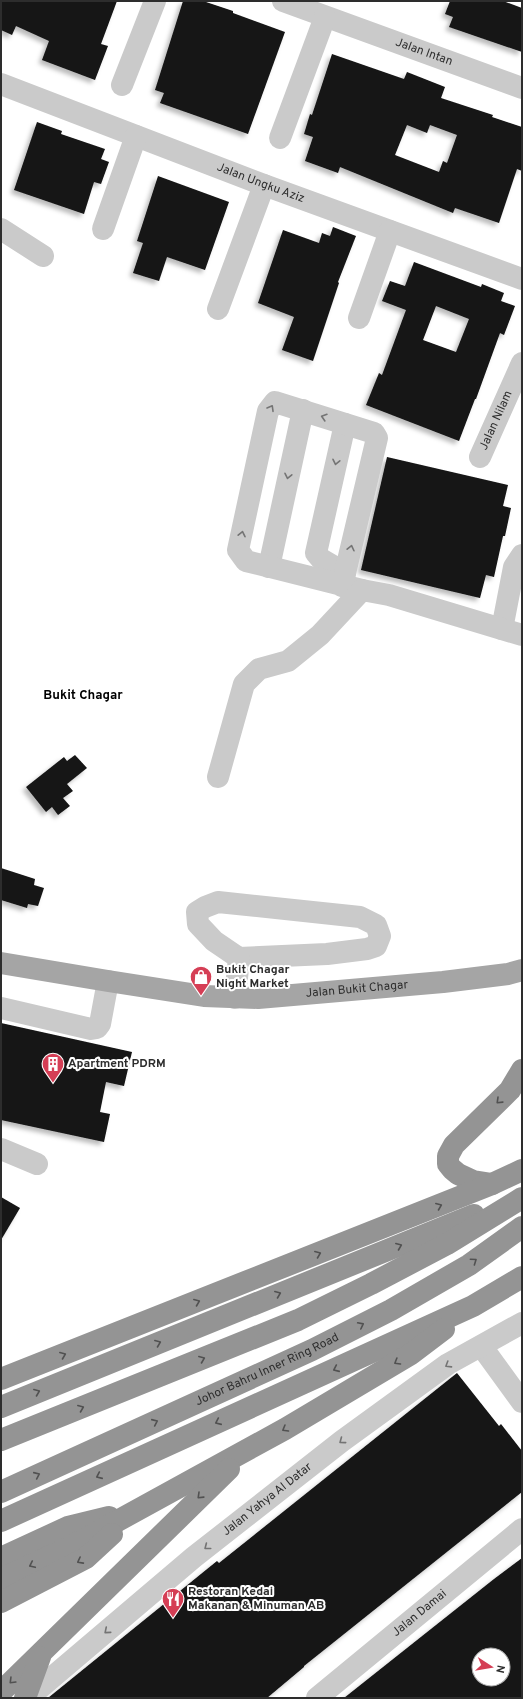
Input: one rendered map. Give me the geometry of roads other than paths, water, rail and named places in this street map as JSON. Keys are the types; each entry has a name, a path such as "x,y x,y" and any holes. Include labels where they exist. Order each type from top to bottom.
{"highway":[{"path":"492,1184 473,1181 458,1174 448,1164 448,1156 454,1145 510,1090 522,1070"},
{"path":"1,1380 492,1184 522,1170"},
{"path":"1,1407 522,1197"},
{"path":"1,1440 298,1320 372,1284 447,1244 522,1197"},
{"name":"Johor Bahru Inner Ring Road","path":"1,1492 312,1350 391,1310 469,1265 522,1227"},
{"path":"1,1521 473,1306 522,1277"},
{"path":"1,1579 70,1547 248,1450 411,1354 473,1306"},
{"path":"1,1692 248,1450"},
{"path":"1,1558 68,1527 141,1508"},
{"path":"1,1602 86,1558 141,1508"},
{"path":"26,1698 43,1651"}],"main road":[{"name":"Jalan Bukit Chagar","path":"1,963 204,996 235,998 258,998 443,982 508,974 522,970"}],"street":[{"path":"122,85 155,1"},
{"name":"Jalan Intan","path":"284,1 522,88"},
{"path":"280,138 325,17"},
{"name":"Jalan Ungku Aziz","path":"1,84 264,185 522,279"},
{"path":"103,229 136,136"},
{"path":"218,309 264,185"},
{"path":"1,229 43,256"},
{"path":"365,320 395,233"},
{"name":"Jalan Nilam","path":"480,456 522,363"},
{"path":"218,777 244,684 259,669 288,661 320,635 350,583 377,438 374,433 275,402 268,411 238,550 246,561 350,583 512,632 514,567 522,555"},
{"path":"269,567 303,410"},
{"path":"345,424 316,553 320,559 350,583"},
{"path":"218,902 360,917 376,925 380,936 376,946 367,949 327,954 239,958 214,940 198,924 197,912 218,902"},
{"path":"235,998 239,958"},
{"path":"1,1008 91,1029 97,1028 100,1024 108,981"},
{"path":"1,1148 37,1164"},
{"name":"Jalan Yahya Al Datar","path":"26,1698 194,1558 342,1441 448,1364 482,1347 522,1323"},
{"path":"482,1347 522,1402"},
{"name":"Jalan Damai","path":"317,1698 522,1529"}],"place":[{"name":"Bukit Chagar Night Market","path":"201,996"},
{"name":"Apartment PDRM","path":"53,1084"},
{"name":"Restoran Kedai Makanan & Minuman AB","path":"173,1618"}],"district":[{"name":"Bukit Chagar","path":"83,696"}]}
